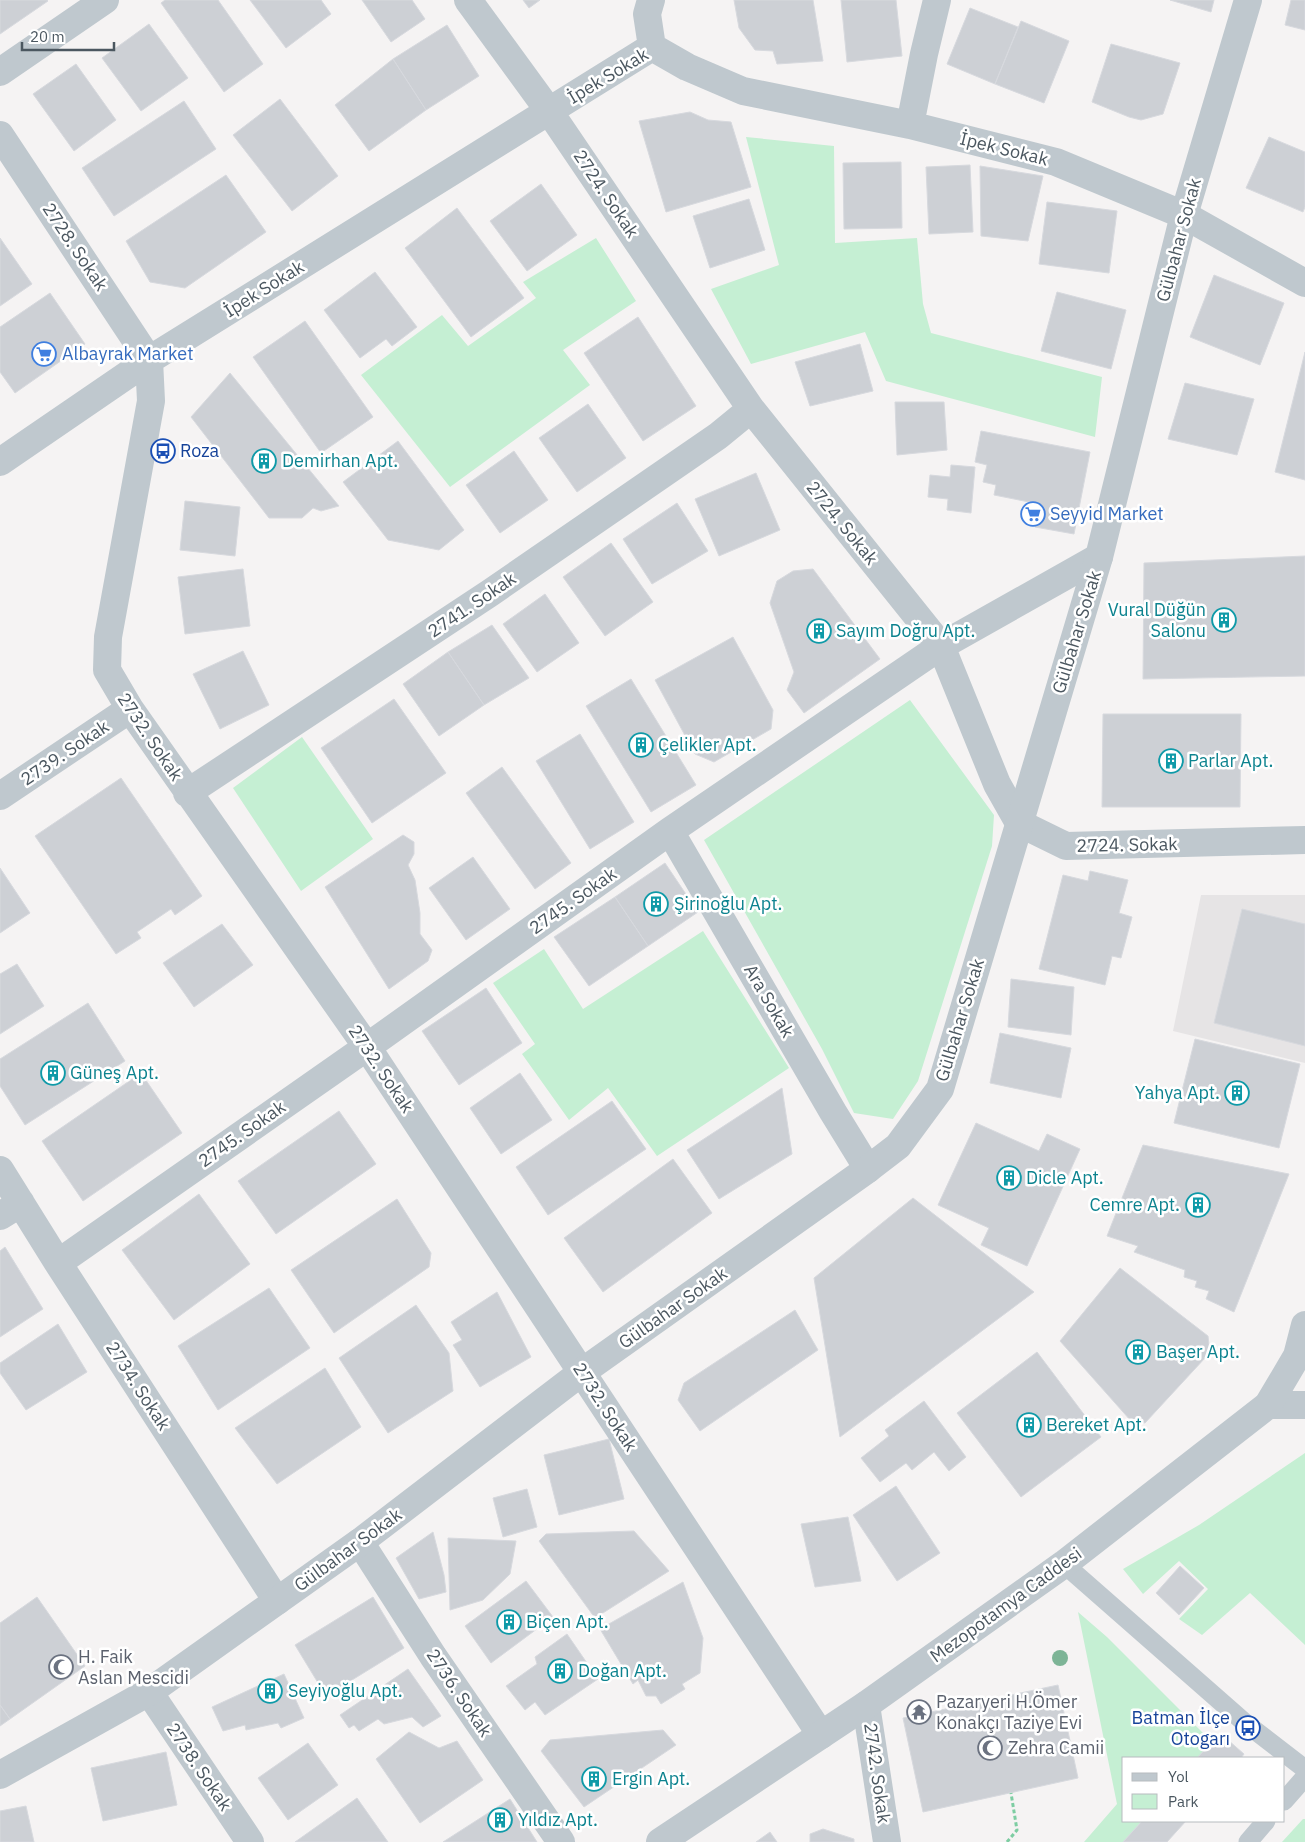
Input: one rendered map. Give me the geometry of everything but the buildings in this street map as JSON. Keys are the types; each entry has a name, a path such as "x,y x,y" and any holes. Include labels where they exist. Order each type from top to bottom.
{"street":[{"path":"0,72 105,0"},
{"name":"2724. Sokak","path":"468,0 549,111 751,409 941,646 997,784 1019,823 1066,846 1305,840"},
{"path":"650,0 647,14 652,47"},
{"path":"910,125 937,0"},
{"name":"Gülbahar Sokak","path":"0,1774 149,1692 360,1542 582,1372 898,1146 940,1089 1099,557 1184,215 1248,0"},
{"name":"İpek Sokak","path":"0,462 150,360 652,47 687,67 743,91 910,125 1056,162 1184,215 1305,283"},
{"name":"2728. Sokak","path":"0,135 150,360"},
{"name":"2732. Sokak","path":"150,360 151,401 108,637 107,670 130,709 187,793 367,1047 821,1736"},
{"name":"2741. Sokak","path":"187,793 490,593 718,436 751,409"},
{"name":"2745. Sokak","path":"58,1263 367,1047 670,831 941,646 1099,557"},
{"name":"2739. Sokak","path":"0,796 130,709"},
{"name":"Ara Sokak","path":"670,831 828,1104 868,1169"},
{"name":"2734. Sokak","path":"0,1170 11,1210 58,1263 278,1601"},
{"name":"Mezopotamya Caddesi","path":"660,1842 821,1736 1064,1564 1268,1405 1297,1356 1305,1325"},
{"path":"1268,1405 1305,1404"},
{"name":"2736. Sokak","path":"360,1542 433,1656 560,1842"},
{"name":"2738. Sokak","path":"149,1692 250,1842"},
{"name":"2742. Sokak","path":"866,1705 887,1842"}],"lane":[{"path":"1064,1564 1244,1722 1305,1769"},
{"path":"1285,1800 1305,1776"},
{"path":"1248,1842 1265,1822"}],"path":[{"path":"1007,1842 1016,1830 1011,1793"}],"shaded area":[{"path":"1201,895 1305,895 1305,1063 1173,1031"}],"green space":[{"path":"746,137 834,146 835,243 917,238 923,304 931,333 1102,377 1095,437 886,381 865,332 751,364 711,289 779,265"},
{"path":"596,238 636,301 563,350 590,385 450,487 361,375 442,315 468,346 536,298 523,282"},
{"path":"910,700 994,815 992,846 918,1081 893,1119 854,1113 822,1049 704,840"},
{"path":"302,737 373,839 301,891 233,788"},
{"path":"703,931 789,1068 657,1156 608,1088 569,1120 522,1054 535,1044 493,983 544,949 583,1009"},
{"path":"1305,1453 1305,1645 1250,1593 1202,1635 1179,1619 1208,1589 1179,1561 1143,1594 1123,1569 1199,1525"},
{"path":"1078,1612 1107,1637 1212,1742 1198,1757 1122,1757 1122,1822 1141,1822 1123,1842 1084,1842 1117,1804"},
{"path":"1305,1819 1305,1842 1282,1842"}],"place":[{"name":"Albayrak Market","path":"44,354"},
{"name":"Roza","path":"163,451"},
{"name":"Demirhan Apt.","path":"264,461"},
{"name":"Seyyid Market","path":"1033,514"},
{"name":"Vural Düğün Salonu","path":"1224,620"},
{"name":"Sayım Doğru Apt.","path":"819,631"},
{"name":"Çelikler Apt.","path":"641,745"},
{"name":"Parlar Apt.","path":"1171,761"},
{"name":"Şirinoğlu Apt.","path":"656,904"},
{"name":"Güneş Apt.","path":"53,1073"},
{"name":"Yahya Apt.","path":"1237,1093"},
{"name":"Dicle Apt.","path":"1009,1178"},
{"name":"Cemre Apt.","path":"1198,1205"},
{"name":"Başer Apt.","path":"1138,1352"},
{"name":"Bereket Apt.","path":"1029,1425"},
{"name":"Biçen Apt.","path":"509,1622"},
{"name":"H. Faik Aslan Mescidi","path":"61,1667"},
{"name":"Doğan Apt.","path":"560,1671"},
{"name":"Seyiyoğlu Apt.","path":"270,1691"},
{"name":"Pazaryeri H.Ömer Konakçı Taziye Evi","path":"919,1712"},
{"name":"Batman İlçe Otogarı","path":"1248,1728"},
{"name":"Zehra Camii","path":"990,1748"},
{"name":"Ergin Apt.","path":"594,1779"},
{"name":"Yıldız Apt.","path":"500,1820"}]}
